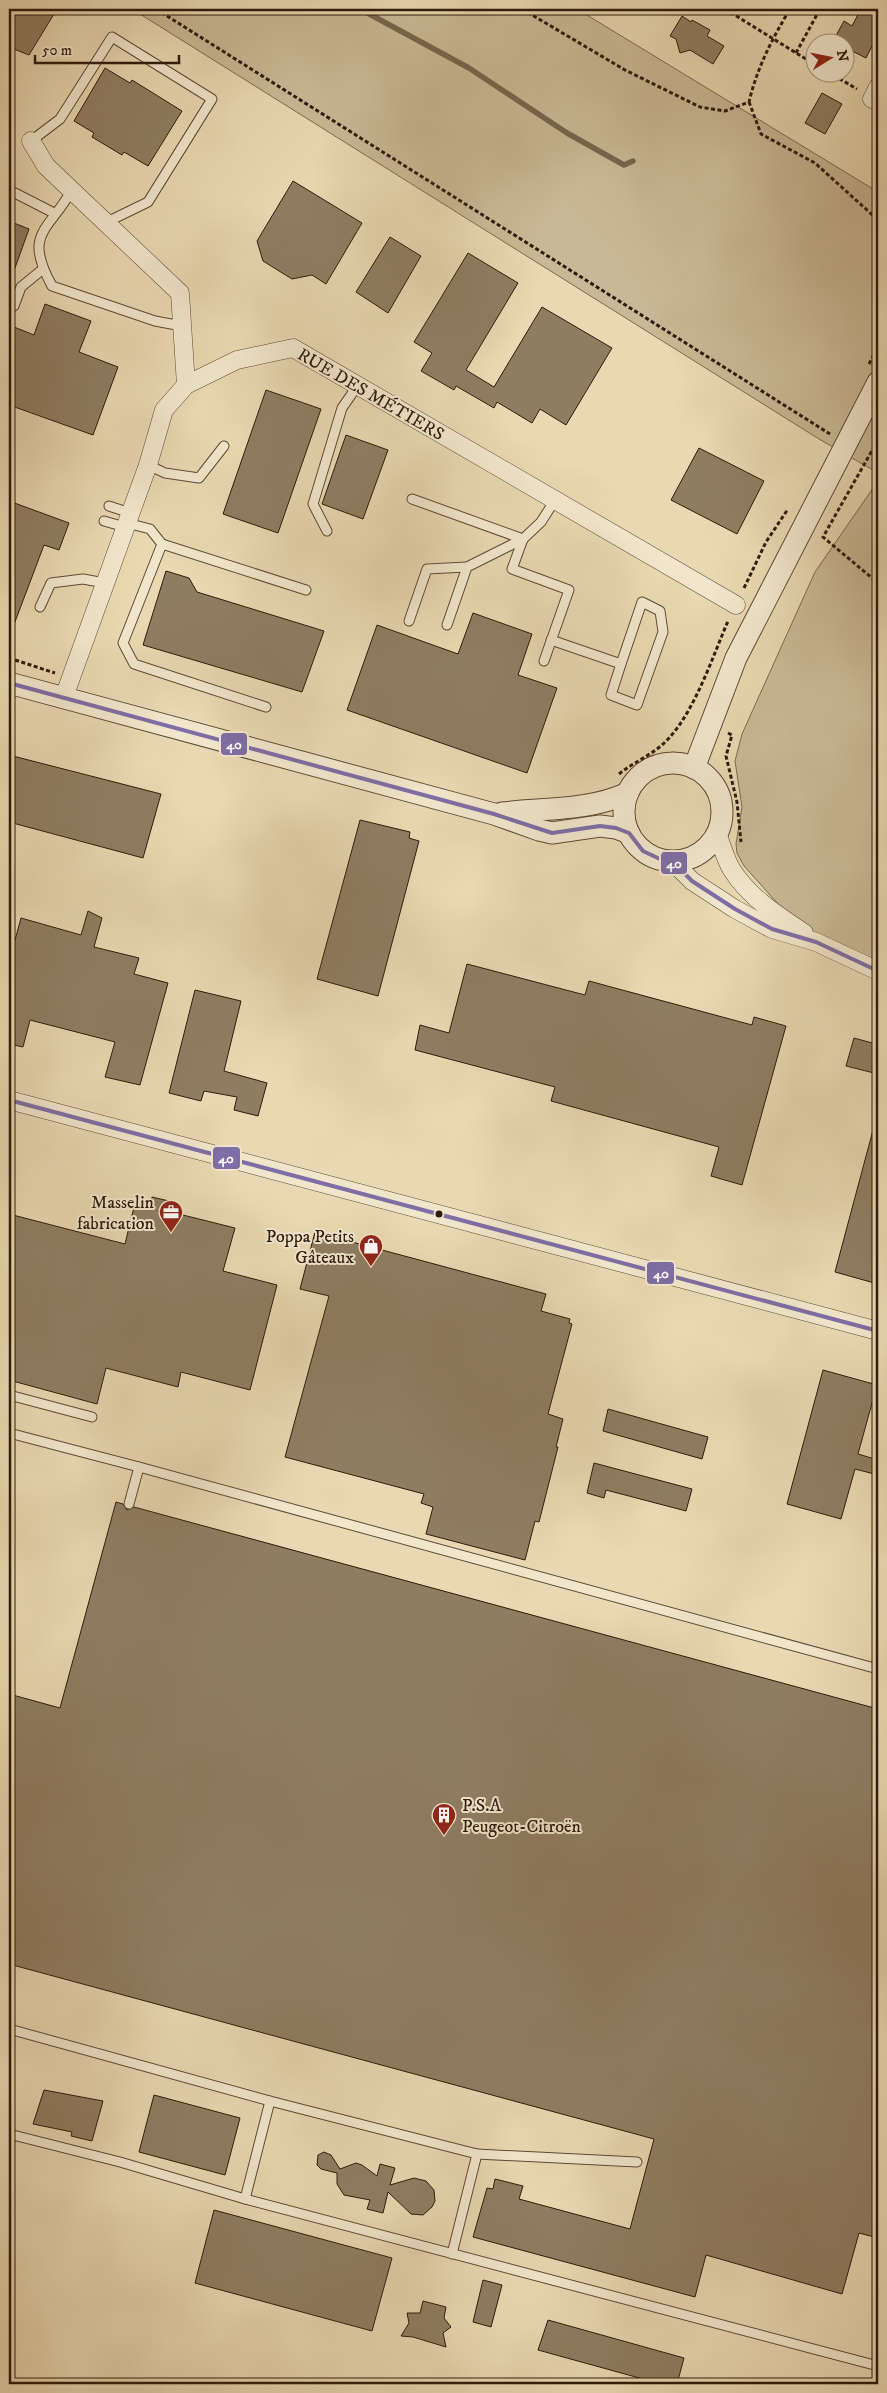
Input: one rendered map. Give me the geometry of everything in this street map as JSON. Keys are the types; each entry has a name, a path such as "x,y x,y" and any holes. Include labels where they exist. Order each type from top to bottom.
{"street":[{"path":"31,142 46,166 180,293 186,385"},
{"name":"RUE DES MÉTIERS","path":"64,697 148,465 164,410 186,385 237,360 293,348 736,605"},
{"path":"694,768 736,658 878,382"},
{"path":"9,683 494,814 539,830 552,833 600,826 616,828 628,833"},
{"path":"671,764 694,768 711,782 720,800 722,812 717,834 712,842 696,856 672,861 657,858 643,851 628,833 624,819 623,784 634,783 644,773 654,768 671,764"},
{"path":"494,814 581,807 617,798 623,784"},
{"path":"717,834 730,868 740,881 763,905 816,942"},
{"path":"672,861 692,881 735,909 772,929 816,942 878,971"},
{"path":"9,1100 878,1331"}],"lane":[{"path":"31,142 60,119 112,37 212,99 148,202 107,222"},
{"path":"9,190 54,213"},
{"path":"72,190 54,213 38,241 43,268 52,286 155,321 182,326"},
{"path":"14,306 21,287 43,268"},
{"path":"327,530 313,504 342,408 358,385"},
{"path":"148,465 166,473 199,478 224,446"},
{"path":"412,499 523,539"},
{"path":"409,621 427,570 467,567 523,539 542,522 555,500"},
{"path":"109,506 127,521"},
{"path":"104,521 127,521 150,529 162,544 306,590"},
{"path":"523,539 512,569 569,590 544,660"},
{"path":"162,544 123,643 134,664 266,706"},
{"path":"447,625 467,567"},
{"path":"40,607 51,583 83,579 105,583"},
{"path":"642,602 660,611 663,632 637,705 611,694 621,664 642,602"},
{"path":"551,640 621,664"},
{"path":"9,1396 92,1417"},
{"path":"9,1433 878,1669"},
{"path":"129,1504 139,1467"},
{"path":"9,2029 270,2101 477,2154 638,2162"},
{"path":"245,2199 270,2101"},
{"path":"9,2134 120,2162 245,2199 878,2366"},
{"path":"452,2254 477,2154"}],"path":[{"path":"156,9 832,435"},
{"path":"522,9 625,70 700,107 725,111 749,102"},
{"path":"725,9 804,58"},
{"path":"790,9 772,39 754,80 749,102 761,134 815,163 878,220"},
{"path":"796,53 820,9"},
{"path":"850,82 875,93"},
{"path":"878,440 823,537 878,583"},
{"path":"623,784 630,765 653,753 670,738 687,713 736,605"},
{"path":"9,658 62,675"},
{"path":"711,724 732,736 726,756 737,802 741,845"}],"shaded area":[{"path":"132,9 577,9 878,192 878,473 819,439"},
{"path":"878,481 878,973 814,944 744,866 737,853 736,844 742,807 735,761 742,734 815,572"}],"building":[{"path":"14,9 57,9 29,55 9,47 9,18"},
{"path":"861,9 878,9 878,34 866,58 854,52 854,32 838,32 844,21 852,26"},
{"path":"682,16 710,30 707,36 724,46 713,64 690,50 680,53 676,39 670,36"},
{"path":"105,68 130,83 132,80 182,111 148,166 124,152 122,155 92,137 94,133 74,121"},
{"path":"822,93 842,104 825,134 805,123"},
{"path":"293,181 362,223 326,284 312,275 292,279 263,261 257,241"},
{"path":"9,221 29,229 11,279 9,279"},
{"path":"390,237 421,256 388,313 356,292"},
{"path":"468,253 518,283 466,370 494,387 542,307 612,348 566,425 540,409 532,423 497,402 494,408 456,386 454,390 421,371 432,353 414,342"},
{"path":"45,304 91,321 79,352 118,367 93,435 9,405 9,325 34,335"},
{"path":"266,390 321,409 278,533 223,514"},
{"path":"346,435 388,450 363,519 322,504"},
{"path":"699,448 764,481 737,534 671,500"},
{"path":"9,501 69,523 59,550 44,545 10,635"},
{"path":"166,571 189,578 197,592 324,631 302,692 143,645"},
{"path":"473,613 532,634 518,675 557,688 527,773 347,710 377,625 458,654"},
{"path":"9,755 161,794 143,858 9,822"},
{"path":"360,820 410,832 409,838 419,841 378,996 317,979"},
{"path":"88,911 102,918 94,947 139,958 134,974 168,983 140,1085 105,1077 115,1042 30,1020 23,1047 9,1044 9,962 21,918 81,935"},
{"path":"467,964 585,995 589,981 752,1025 754,1017 786,1026 742,1185 711,1176 719,1147 551,1101 555,1087 415,1050 420,1025 449,1033"},
{"path":"195,990 241,1001 224,1071 267,1083 258,1116 234,1110 237,1097 204,1091 201,1101 169,1093"},
{"path":"854,1038 876,1044 873,1054 878,1054 878,1074 846,1066"},
{"path":"873,1130 878,1131 878,1284 835,1272"},
{"path":"152,1197 169,1201 167,1211 235,1228 223,1271 277,1285 250,1390 181,1372 178,1387 106,1368 97,1404 9,1380 9,1293 14,1272 9,1270 9,1214 125,1244 135,1203 150,1207"},
{"path":"315,1232 546,1294 541,1311 570,1319 569,1323 572,1324 548,1414 563,1419 556,1447 558,1447 539,1522 535,1521 525,1560 426,1534 433,1507 421,1503 424,1494 285,1457 329,1296 300,1289"},
{"path":"823,1370 877,1385 858,1454 878,1460 878,1475 855,1469 841,1519 787,1504"},
{"path":"608,1409 708,1437 702,1459 603,1431"},
{"path":"594,1463 692,1489 686,1511 606,1490 604,1498 587,1493"},
{"name":"P.S.A Peugeot-Citroën","path":"116,1502 123,1504 127,1510 134,1507 878,1709 878,2238 859,2233 842,2294 706,2255 695,2297 473,2237 487,2188 493,2189 495,2179 523,2186 519,2199 630,2229 654,2139 9,1964 9,1694 60,1708"},
{"path":"44,2090 103,2101 92,2141 71,2136 72,2132 33,2124"},
{"path":"154,2095 240,2118 225,2175 139,2152"},
{"path":"324,2152 331,2155 340,2169 356,2163 377,2176 380,2164 395,2168 390,2185 414,2178 426,2181 434,2190 435,2201 432,2207 423,2215 411,2214 388,2192 383,2213 367,2209 370,2200 344,2195 337,2184 337,2173 321,2169 317,2165 318,2155"},
{"path":"214,2210 392,2258 372,2331 195,2283"},
{"path":"483,2280 502,2285 491,2327 473,2322"},
{"path":"423,2301 446,2307 444,2318 451,2327 443,2333 446,2347 413,2337 401,2336 409,2323 407,2313 420,2313"},
{"path":"548,2320 684,2358 677,2384 661,2384 538,2350"}],"waterway":[{"path":"360,9 469,68 567,133 624,165 633,161"}],"transit line":[{"name":"40","path":"9,683 494,814 552,833 600,826 616,828 629,833 643,851 662,860 672,861 692,881 735,909 772,929 816,942 878,971"},
{"name":"40","path":"9,1100 878,1331"}],"place":[{"name":"Masselin fabrication","path":"171,1233"},
{"name":"Poppa Petits Gâteaux","path":"371,1267"},
{"name":"P.S.A Peugeot-Citroën","path":"444,1836"}]}
